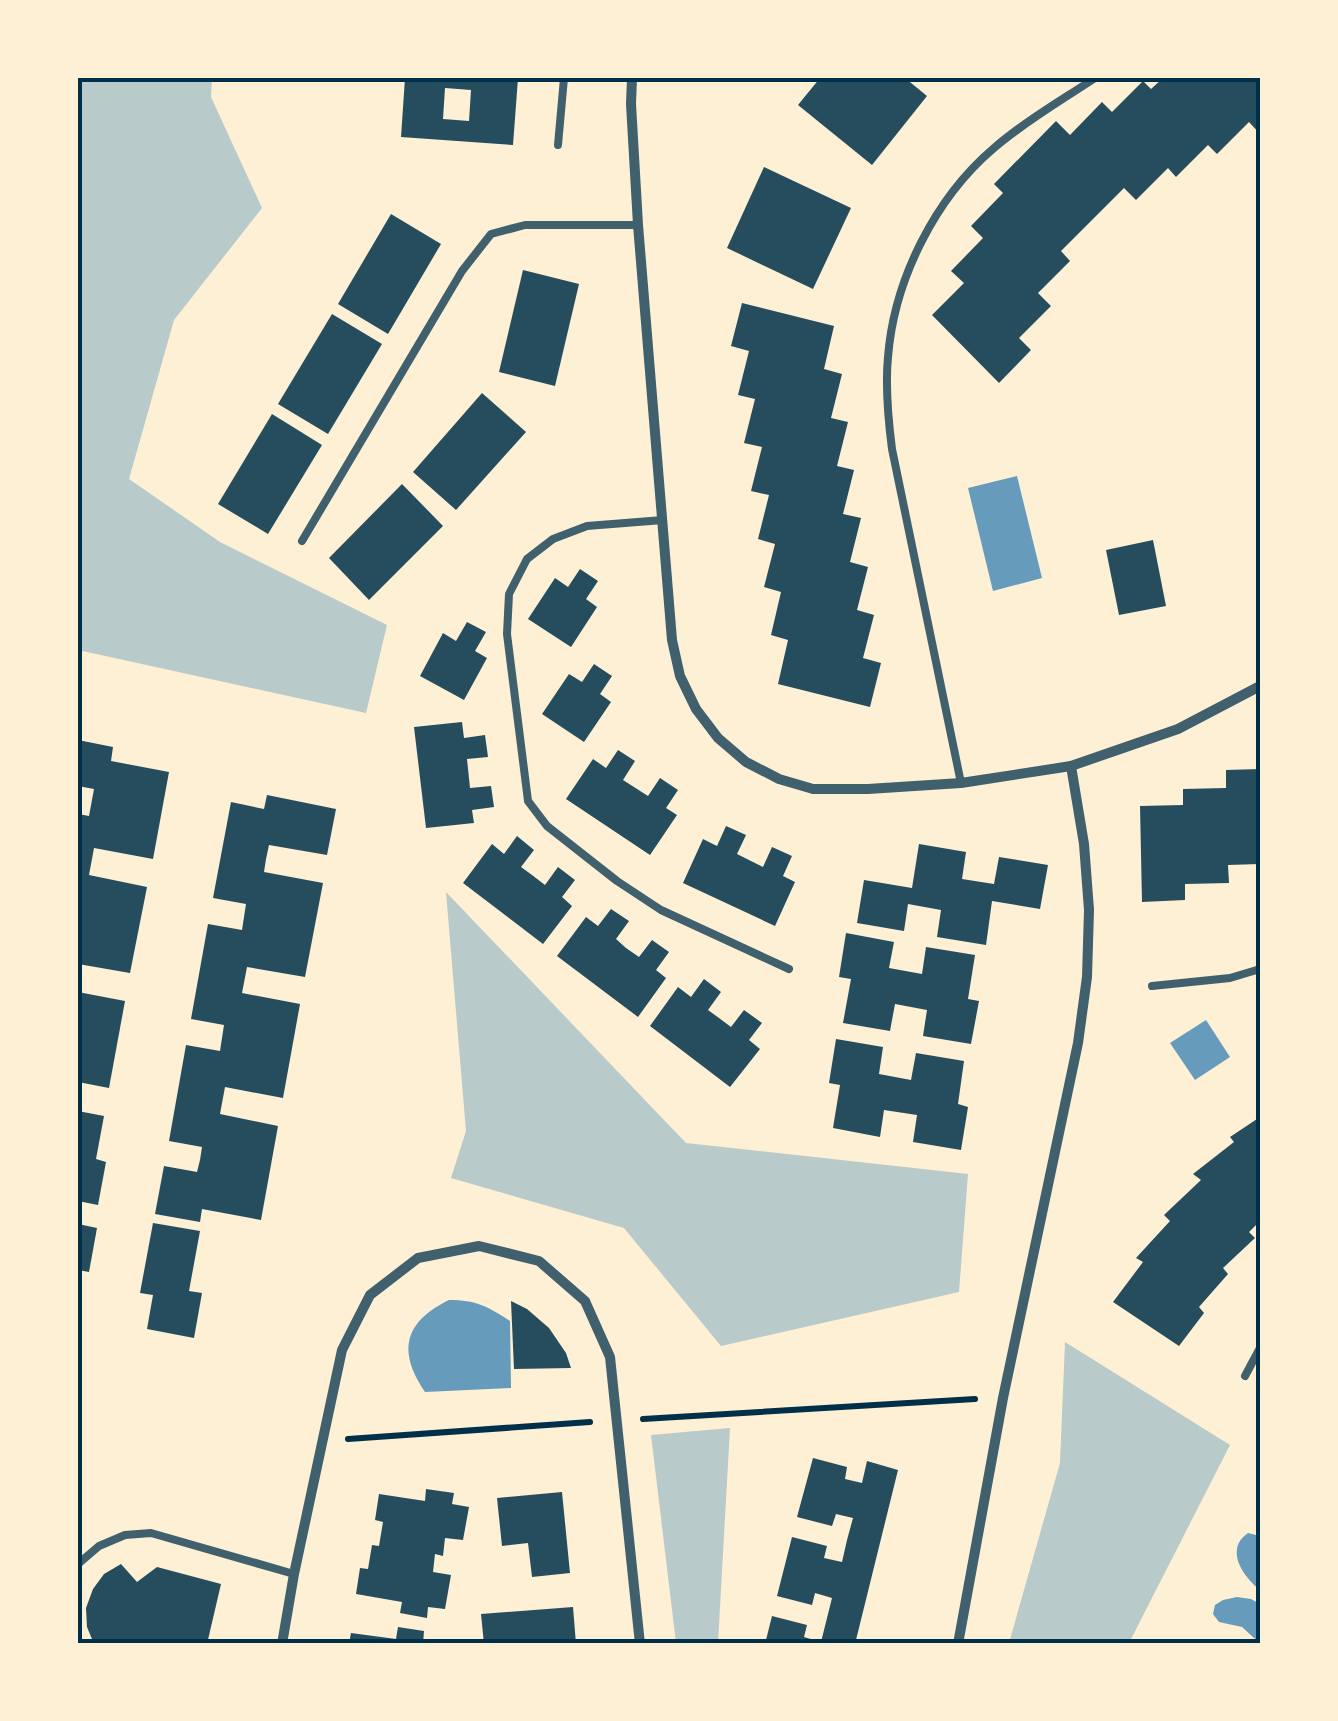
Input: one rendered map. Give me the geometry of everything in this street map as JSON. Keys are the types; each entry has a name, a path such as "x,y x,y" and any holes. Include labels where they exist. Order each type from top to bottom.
{"street":[{"path":"632,78 630,104 638,225 672,640 680,676 696,709 718,738 746,762 779,779 814,789 961,783 1071,766 1178,729 1260,686"},
{"path":"958,1644 1003,1398 1078,1043 1087,977 1089,910 1084,844 1071,766"},
{"path":"282,1644 342,1350 370,1295 418,1258 479,1246 539,1261 585,1301 610,1357 640,1644"}],"lane":[{"path":"558,145 564,78"},
{"path":"961,783 892,449 886,402 888,354 896,308 933,220 961,182 994,148 1095,78"},
{"path":"302,541 462,272 491,234 525,225 638,225"},
{"path":"663,520 587,526 552,539 527,559 509,594 507,634 528,801 546,826 661,910 789,969"},
{"path":"1152,986 1230,978 1260,969"},
{"path":"1245,1376 1260,1348"},
{"path":"78,1564 112,1540 151,1532 294,1574"}],"path":[{"path":"322,1441 1003,1398"}],"shaded area":[{"path":"78,78 212,78 211,97 262,208 174,320 129,479 220,542 387,625 366,713 78,650"},
{"path":"446,892 686,1143 968,1174 959,1292 721,1346 624,1228 451,1178 466,1131"},
{"path":"1065,1342 1230,1445 1129,1643 1009,1643 1060,1463"},
{"path":"730,1428 718,1643 676,1643 651,1435"}],"water":[{"path":"1017,476 1042,578 993,591 968,488"},
{"path":"1206,1020 1230,1057 1195,1080 1170,1043"},
{"path":"449,1300 481,1305 510,1321 511,1388 425,1392 411,1363 410,1339 422,1318"},
{"path":"1248,1533 1260,1536 1260,1590 1242,1570 1237,1555 1237,1547"},
{"path":"1237,1597 1260,1604 1260,1641 1242,1627 1219,1622 1213,1614 1215,1605"}],"building":[{"path":"405,78 518,78 513,145 401,137","holes":["445,88 471,90 469,121 443,119"]},
{"path":"820,78 905,78 927,96 872,165 798,105"},
{"path":"1163,78 1260,78 1260,134 1249,122 1217,154 1208,145 1176,177 1168,168 1136,200 1124,188 1061,251 1070,261 1038,293 1051,306 1019,338 1031,350 999,383 932,315 964,283 951,271 983,238 971,226 1003,193 994,184 1056,121 1070,135 1102,102 1112,112 1143,81 1151,89"},
{"path":"764,167 851,208 813,289 727,248"},
{"path":"391,214 441,244 388,334 338,304"},
{"path":"523,270 579,284 555,386 499,372"},
{"path":"742,303 834,326 824,369 842,374 831,418 848,422 837,466 854,470 843,514 861,518 850,562 868,567 857,610 874,615 863,658 881,663 870,707 778,684 788,640 771,635 781,592 764,587 775,544 758,539 769,495 751,491 762,447 744,443 755,399 738,395 749,351 731,346"},
{"path":"332,314 382,344 328,434 278,404"},
{"path":"482,393 526,432 456,510 413,472"},
{"path":"272,414 322,445 268,534 218,504"},
{"path":"402,484 443,526 369,600 329,558"},
{"path":"1153,540 1166,606 1119,615 1106,550"},
{"path":"580,569 598,581 586,599 597,607 571,647 528,619 555,578 568,587"},
{"path":"467,622 486,632 475,651 487,658 464,700 420,676 443,633 456,641"},
{"path":"594,664 612,676 600,694 611,702 584,742 542,714 569,674 582,682"},
{"path":"462,722 464,738 485,735 488,757 467,759 470,788 491,786 494,807 472,810 474,823 426,828 414,727"},
{"path":"78,740 113,747 111,761 169,772 153,859 94,848 89,875 147,887 130,973 78,964 78,814 89,816 94,789 78,786"},
{"path":"618,750 635,761 623,780 648,796 660,778 678,790 666,808 677,815 650,855 566,799 593,759 606,768"},
{"path":"1260,769 1260,864 1228,865 1229,883 1185,884 1185,900 1142,902 1140,806 1183,805 1183,789 1226,788 1226,770"},
{"path":"267,795 336,809 327,855 269,845 266,859 264,872 323,883 305,977 247,967 242,993 300,1004 283,1098 225,1087 220,1114 278,1126 261,1220 202,1209 200,1222 155,1214 164,1166 197,1172 200,1160 202,1147 169,1141 186,1045 220,1051 224,1025 191,1019 208,924 242,930 246,904 213,898 231,802 264,809"},
{"path":"726,826 746,835 737,854 763,867 772,847 792,856 783,876 795,882 775,926 683,883 703,839 717,846"},
{"path":"517,836 534,850 521,867 545,885 558,867 575,880 562,897 572,906 543,944 463,883 492,844 504,854"},
{"path":"919,844 966,852 962,879 994,884 999,857 1048,865 1040,909 992,901 986,945 937,937 941,910 908,904 904,931 857,923 864,880 912,888"},
{"path":"611,909 629,921 616,939 626,948 639,957 652,940 669,952 656,970 666,978 638,1017 557,956 586,917 598,926"},
{"path":"846,933 894,942 889,968 922,974 926,947 975,955 968,999 979,1001 971,1044 923,1036 927,1010 895,1004 890,1031 843,1023 851,979 839,977"},
{"path":"704,979 721,992 708,1010 731,1027 744,1010 762,1023 749,1040 760,1049 730,1087 650,1026 678,987 691,997"},
{"path":"78,992 125,1001 109,1088 78,1082"},
{"path":"836,1039 883,1047 879,1074 911,1080 916,1053 964,1061 958,1104 968,1107 961,1150 913,1142 917,1115 884,1110 880,1137 833,1128 840,1085 829,1083"},
{"path":"78,1111 104,1116 96,1159 106,1162 98,1205 78,1201"},
{"path":"1260,1117 1260,1221 1249,1232 1255,1238 1223,1268 1228,1274 1199,1307 1204,1313 1179,1346 1113,1302 1143,1262 1136,1258 1170,1221 1164,1215 1201,1180 1193,1174 1234,1142 1230,1137"},
{"path":"153,1223 200,1231 189,1291 202,1293 194,1338 147,1329 153,1295 140,1293"},
{"path":"78,1224 97,1228 89,1272 78,1270"},
{"path":"511,1301 549,1328 571,1368 514,1369"},
{"path":"813,1458 847,1467 845,1479 862,1483 867,1461 898,1470 855,1644 765,1644 772,1616 807,1625 804,1637 821,1642 832,1598 815,1593 812,1605 777,1596 792,1537 827,1546 824,1558 842,1562 853,1518 836,1514 832,1526 797,1517"},
{"path":"426,1489 454,1493 452,1504 469,1507 463,1540 445,1538 443,1556 435,1554 433,1572 451,1575 445,1609 428,1607 427,1618 400,1613 402,1602 356,1594 360,1568 368,1569 372,1545 379,1546 383,1522 375,1520 379,1494 425,1501"},
{"path":"562,1492 570,1573 532,1577 528,1543 502,1546 497,1498"},
{"path":"121,1564 137,1582 157,1567 221,1584 207,1644 94,1644 87,1627 86,1608 104,1574"},
{"path":"573,1607 576,1644 484,1644 481,1614"},
{"path":"398,1627 424,1631 423,1644 349,1644 351,1633 396,1639"}]}
